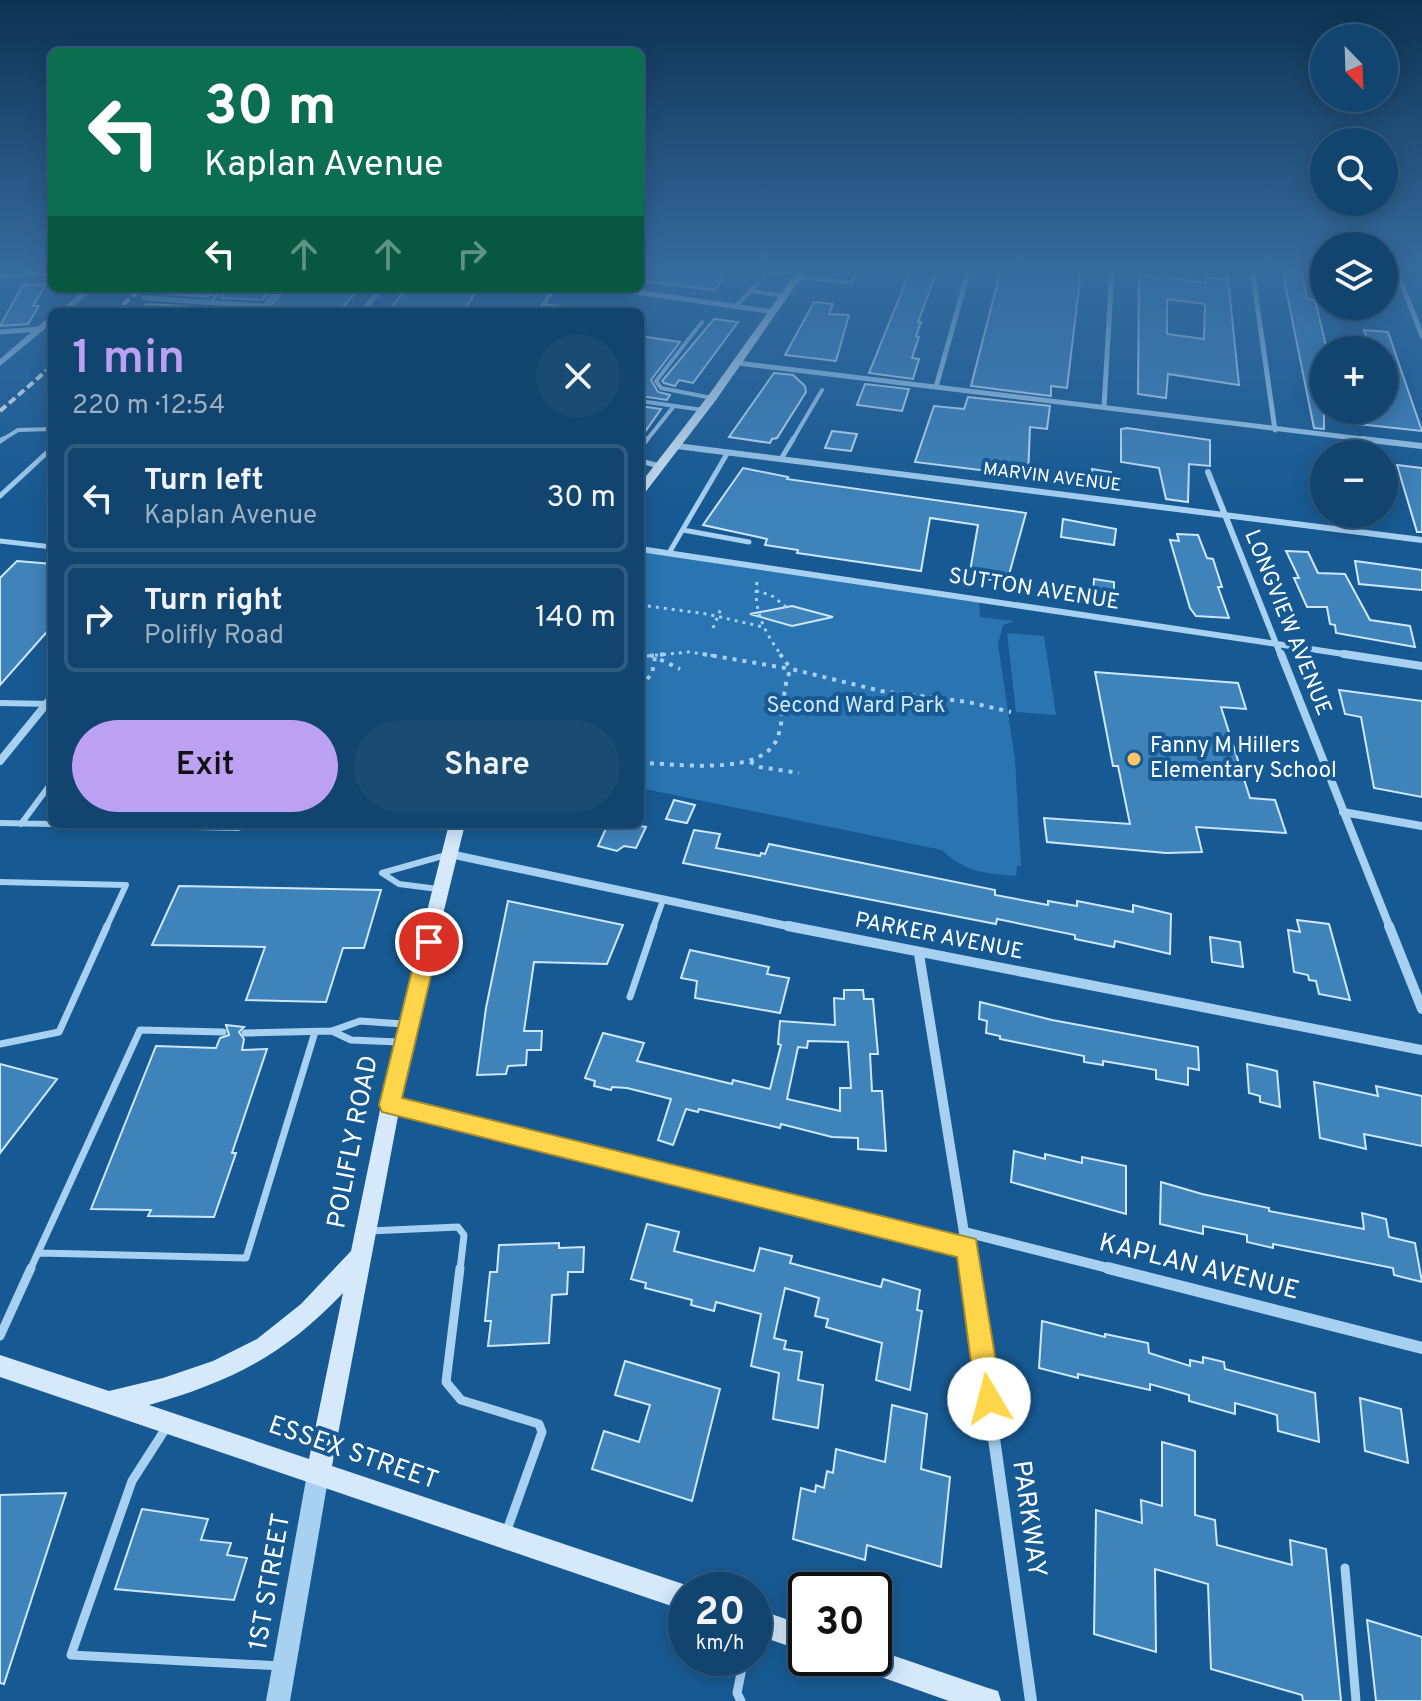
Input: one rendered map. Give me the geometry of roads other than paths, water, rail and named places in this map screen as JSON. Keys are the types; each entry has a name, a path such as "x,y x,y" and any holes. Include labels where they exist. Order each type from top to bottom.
{"main road":[{"path":"644,487 748,348"},
{"name":"POLIFLY ROAD","path":"318,1474 405,1033 456,828"},
{"path":"109,1403 190,1380 250,1356 292,1326 360,1257"},
{"name":"ESSEX STREET","path":"0,1366 668,1592"},
{"path":"892,1668 988,1701"}],"street":[{"path":"0,363 17,348"},
{"path":"936,387 947,348"},
{"path":"1104,407 1107,348"},
{"path":"1263,348 1275,430"},
{"path":"738,363 1422,446"},
{"name":"MARVIN AVENUE","path":"677,446 1422,540"},
{"name":"LONGVIEW AVENUE","path":"1208,472 1422,1009"},
{"name":"SUTTON AVENUE","path":"644,550 1422,666"},
{"path":"0,761 48,705"},
{"path":"1343,812 1422,826"},
{"name":"PARKER AVENUE","path":"450,854 919,954 1422,1050"},
{"path":"390,1105 967,1248 919,954"},
{"name":"KAPLAN AVENUE","path":"965,1232 1422,1348"},
{"name":"PARKWAY","path":"967,1248 1031,1701"},
{"name":"1ST STREET","path":"278,1701 318,1474"}],"lane":[{"path":"681,348 656,381 661,388 712,398"},
{"path":"781,459 822,390"},
{"path":"644,402 703,410"},
{"path":"644,443 674,406"},
{"path":"0,441 11,431 22,428 48,429"},
{"path":"0,496 48,452"},
{"path":"669,553 728,452"},
{"path":"644,462 661,466"},
{"path":"683,530 749,542"},
{"path":"1,542 48,547"},
{"path":"0,703 48,704"},
{"path":"21,824 48,787"},
{"path":"0,823 48,824"},
{"path":"442,889 399,884 382,873 450,854"},
{"path":"0,882 126,885 59,1032 0,1044"},
{"path":"630,997 663,900"},
{"path":"245,1033 332,1031 360,1021 405,1033"},
{"path":"0,1336 140,1030 223,1032"},
{"path":"332,1031 351,1040 405,1033"},
{"path":"40,1253 246,1258 315,1032"},
{"path":"365,1231 458,1227 464,1235 446,1382 461,1400 539,1424 542,1432 504,1537"},
{"path":"170,1423 132,1481 71,1655 284,1667"},
{"path":"1345,1568 1356,1701"},
{"path":"740,1676 737,1693 741,1701"}],"railway":[{"path":"0,411 48,369"}],"place":[{"name":"Fanny M Hillers Elementary School","path":"1134,759"}],"park label":[{"name":"Second Ward Park","path":"856,706"}]}
